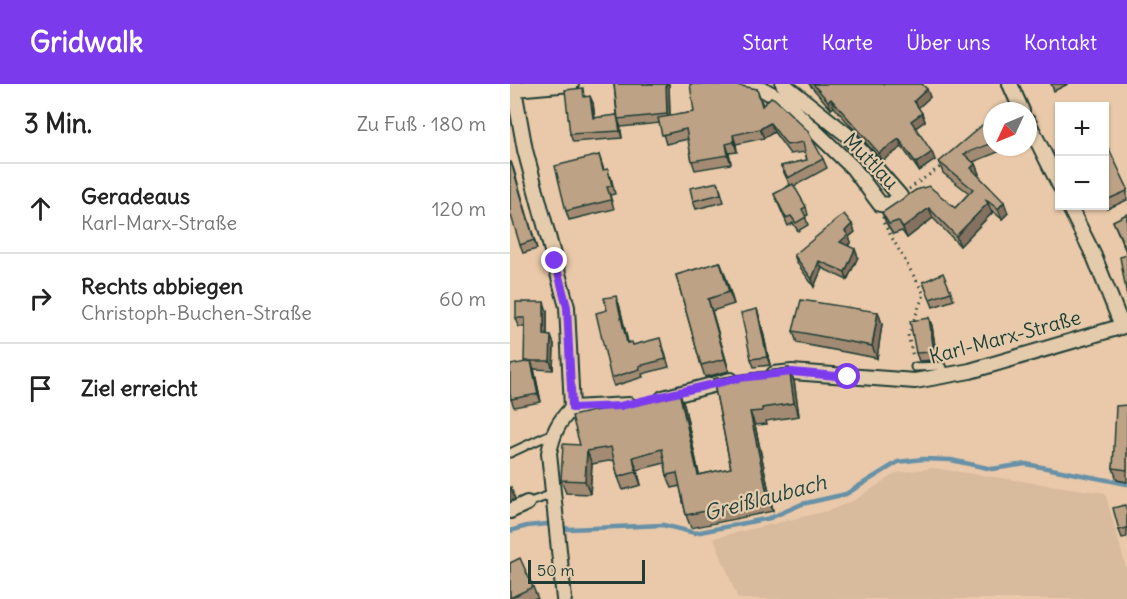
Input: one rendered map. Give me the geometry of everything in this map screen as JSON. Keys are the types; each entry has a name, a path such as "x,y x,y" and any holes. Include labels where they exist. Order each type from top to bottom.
{"street":[{"path":"564,599 549,453 553,433 560,419 572,408 567,307 525,150 513,86 571,84"},
{"name":"Muttlau","path":"707,84 740,84 764,90 784,101 853,168 877,201 885,206 891,206 900,196 846,134 783,84"},
{"path":"1010,84 1019,102"},
{"path":"1037,141 1055,178"},
{"path":"1071,210 1125,325"},
{"name":"Karl-Marx-Straße","path":"572,408 620,406 755,376 792,372 915,381 970,371 1125,325"},
{"path":"510,511 527,504"}],"lane":[{"path":"915,367 941,366 945,375"},
{"path":"510,453 553,433"},
{"path":"527,504 553,495"}],"path":[{"path":"900,196 946,164"},
{"path":"885,206 883,222 924,294 909,335 915,367"}],"shaded area":[{"path":"932,468 1105,493 1127,571 1127,599 738,599 714,538 831,510 855,500 896,473"}],"building":[{"path":"614,84 666,84 667,114 618,119"},
{"path":"690,84 736,85 757,89 762,106 771,97 775,99 807,130 823,159 788,178 781,166 807,160 803,142 787,145 770,123 760,129 733,135 734,142 726,144 728,155 692,161 686,129 662,135 658,118 694,112"},
{"path":"813,84 922,84 927,89 914,101 922,113 911,121 932,152 916,163 899,139 879,153 831,99 828,101"},
{"path":"583,88 584,97 590,96 593,118 617,115 620,131 570,134 565,90"},
{"path":"983,125 983,147 964,154 975,164 971,168 1004,202 998,209 985,199 988,203 956,236 929,208 903,228 898,221 889,224 882,213 916,190 929,186 955,208 973,189 939,162"},
{"path":"1109,149 1127,187 1127,191 1109,199"},
{"path":"599,155 603,170 608,169 612,186 607,187 611,200 566,211 555,166"},
{"path":"510,162 534,240 520,245 510,212"},
{"path":"718,182 721,194 693,201 690,188"},
{"path":"793,184 806,207 802,209 806,217 796,223 791,216 786,218 774,194"},
{"path":"844,214 852,224 845,231 848,235 840,242 855,249 845,272 819,261 812,279 794,255"},
{"path":"1127,214 1127,251 1113,221"},
{"path":"1127,255 1127,296 1120,257"},
{"path":"720,262 729,292 708,299 725,359 701,365 676,275"},
{"path":"943,273 951,292 930,299 923,282"},
{"path":"616,296 627,343 632,342 633,345 660,338 666,359 639,366 640,369 611,378 596,313 607,310 604,298"},
{"path":"801,300 878,312 872,346 793,331"},
{"path":"516,302 544,302 544,335 551,336 550,361 524,361 525,318 516,318"},
{"path":"757,309 767,357 751,359 741,313"},
{"path":"929,318 934,352 916,353 910,321"},
{"path":"531,361 538,394 511,399 510,365"},
{"path":"789,368 794,403 750,412 768,498 686,515 677,473 667,475 662,449 633,457 636,472 618,477 611,447 587,451 585,481 561,480 563,444 580,445 572,416 679,391 698,475 731,468 713,379"},
{"path":"1127,405 1127,470 1113,468 1116,406"},
{"path":"1125,505 1127,528 1119,530 1113,508"},
{"path":"520,558 533,587 510,598 510,563"}],"waterway":[{"name":"Greißlaubach","path":"510,531 547,524 569,529 663,525 695,533 770,518 802,504 846,494 898,462 923,459 951,460 992,469 1026,464 1127,484"}],"route":[{"path":"555,261 567,307 572,408 620,406 739,378 792,372 848,377"}]}
